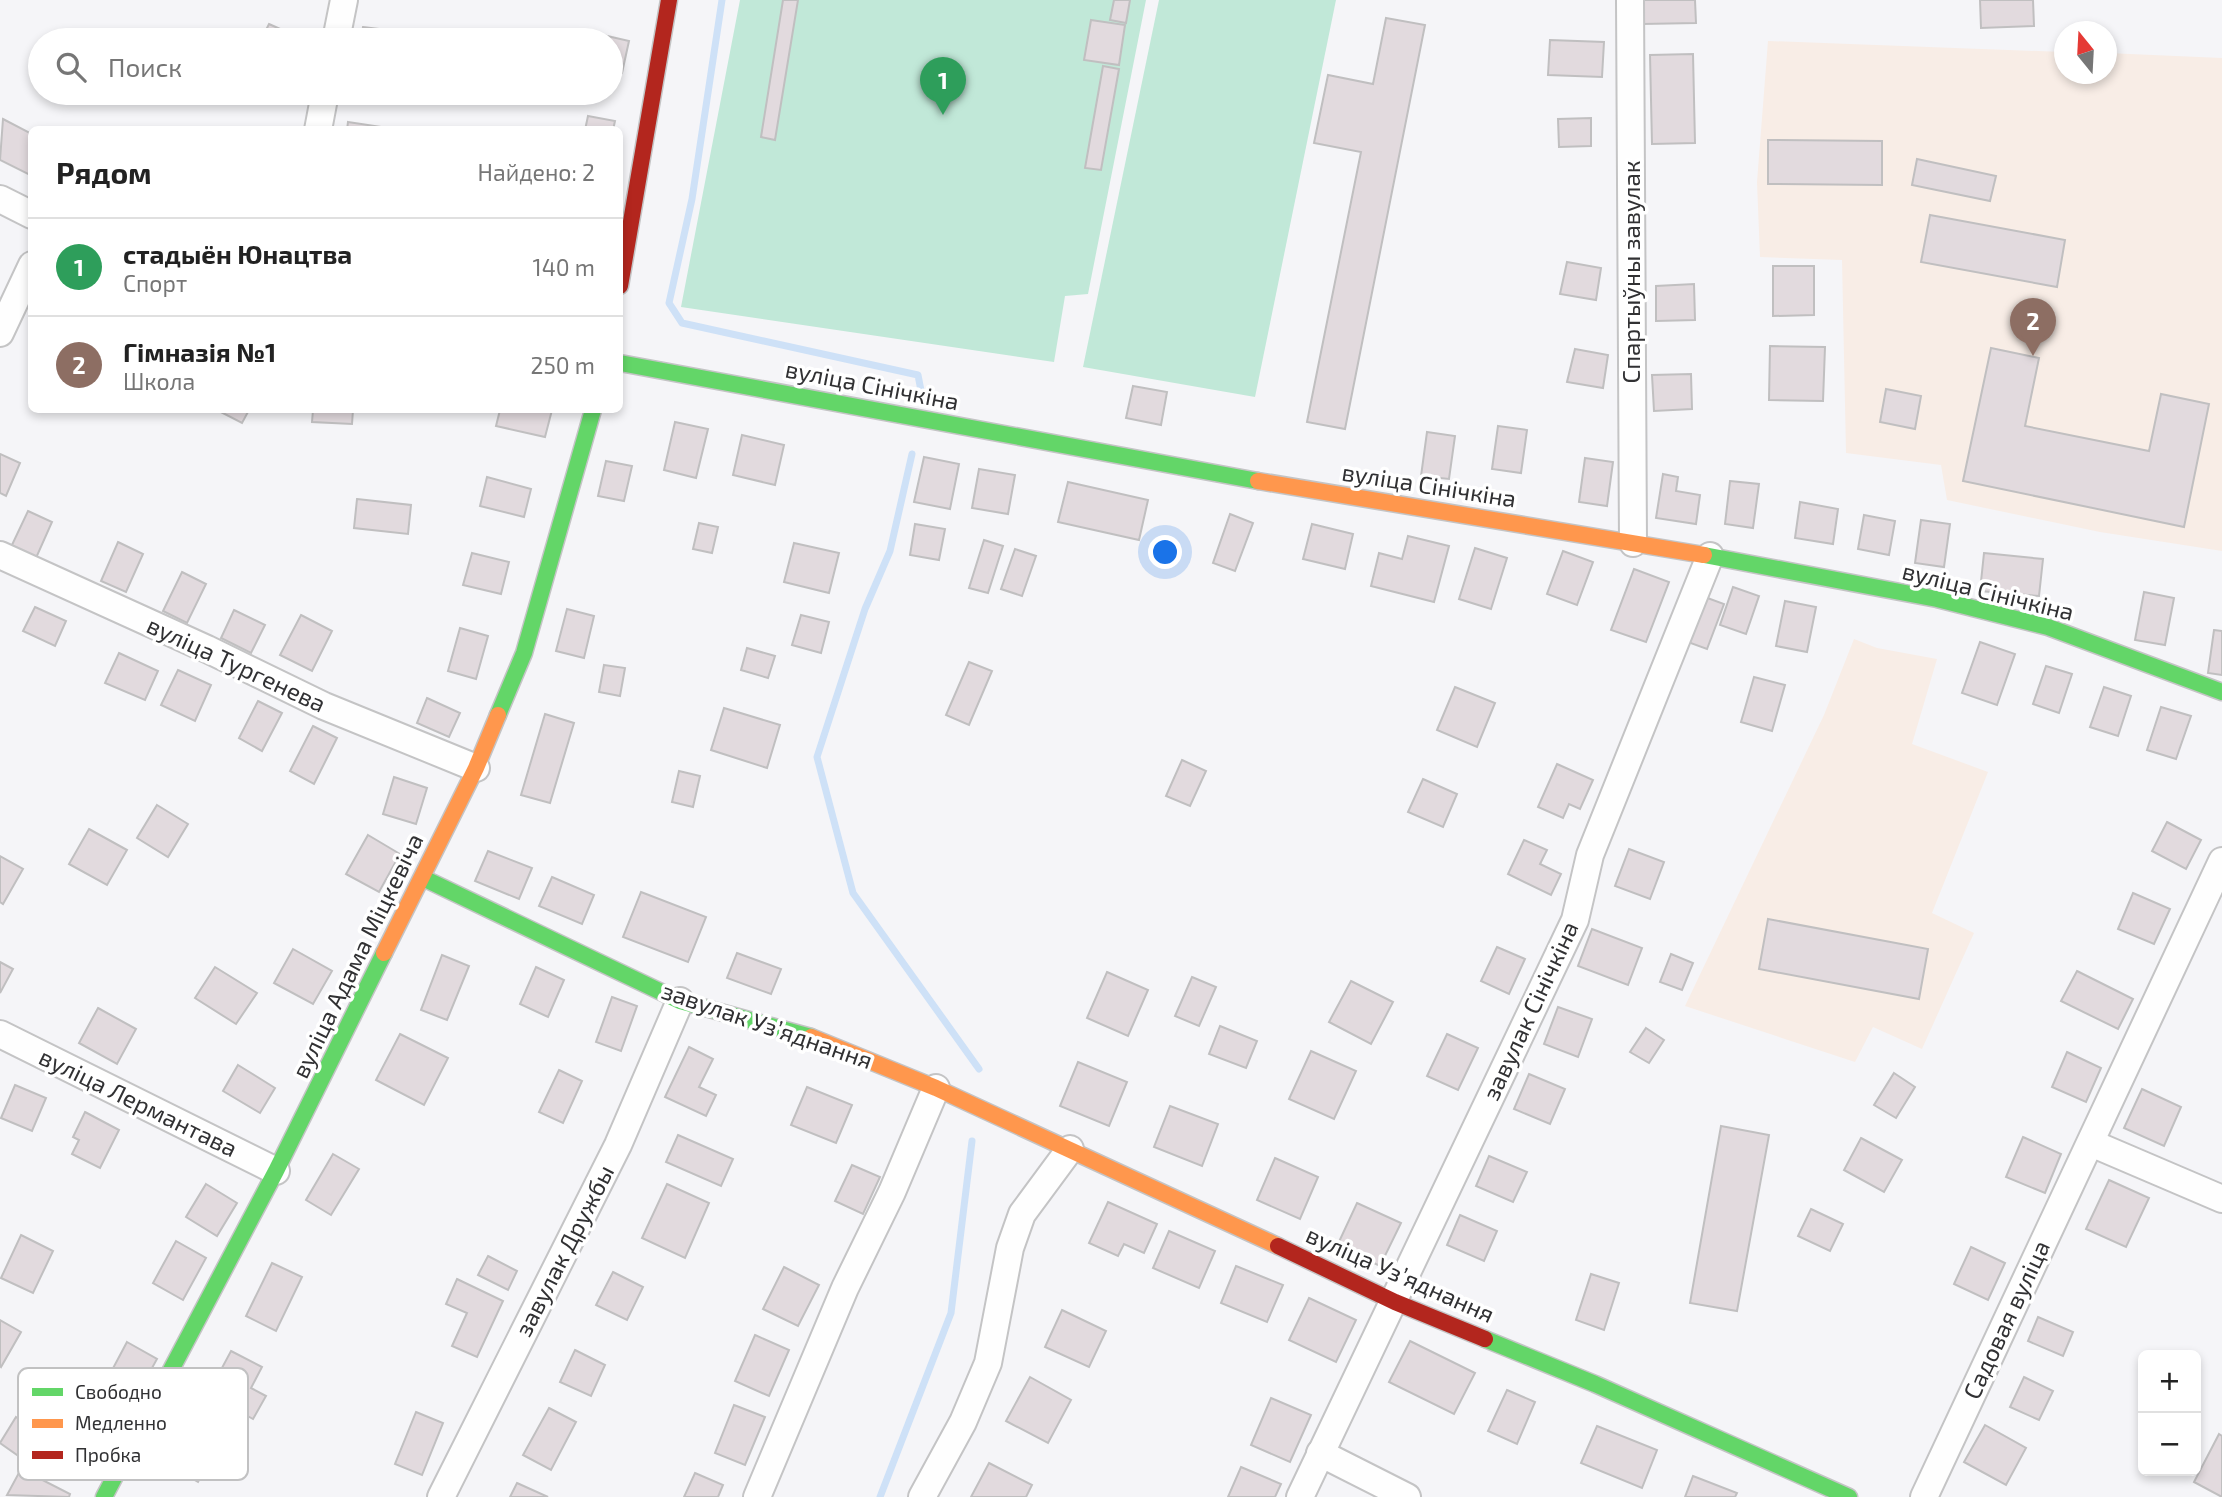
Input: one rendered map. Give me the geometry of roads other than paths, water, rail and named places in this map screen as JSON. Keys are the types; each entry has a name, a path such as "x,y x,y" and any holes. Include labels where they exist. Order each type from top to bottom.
{"street":[{"path":"338,28 344,0"},
{"path":"623,268 669,0"},
{"name":"Спартыўны завулак","path":"1630,0 1633,544"},
{"path":"319,126 323,105"},
{"path":"0,199 28,213"},
{"path":"0,333 28,274"},
{"name":"вуліца Сінічкіна","path":"623,364 1224,475 1710,556 1937,599 2048,627 2222,692"},
{"name":"вуліца Адама Міцкевіча","path":"172,1368 276,1171 476,768 524,653 592,413"},
{"name":"вуліца Тургенева","path":"0,555 207,649 324,706 476,768"},
{"name":"завулак Сінічкіна","path":"1300,1497 1575,920 1590,855 1710,556"},
{"name":"Садовая вуліца","path":"1924,1497 2222,860"},
{"name":"завулак Узʼяднання","path":"423,878 680,1001 799,1032 936,1088"},
{"name":"завулак Дружбы","path":"441,1497 618,1145 680,1001"},
{"name":"вуліца Лермантава","path":"0,1034 276,1171"},
{"path":"758,1497 845,1287 892,1192 936,1088"},
{"name":"вуліца Узʼяднання","path":"936,1088 1395,1302 1595,1384 1849,1497"},
{"path":"2091,1143 2222,1199"},
{"path":"922,1497 963,1422 988,1363 1010,1248 1023,1214 1070,1149"},
{"path":"1320,1453 1407,1497"},
{"name":"вуліца Адама Міцкевіча","path":"104,1497 113,1480"}],"waterway":[{"path":"722,0 692,199 669,303 682,323 918,375 923,401"},
{"path":"912,454 890,551 865,609 817,757 853,893 979,1069"},
{"path":"880,1497 951,1313 972,1141"}],"place":[{"name":"стадыён Юнацтва","path":"943,115"},
{"name":"Гімназія №1","path":"2033,356"}]}
